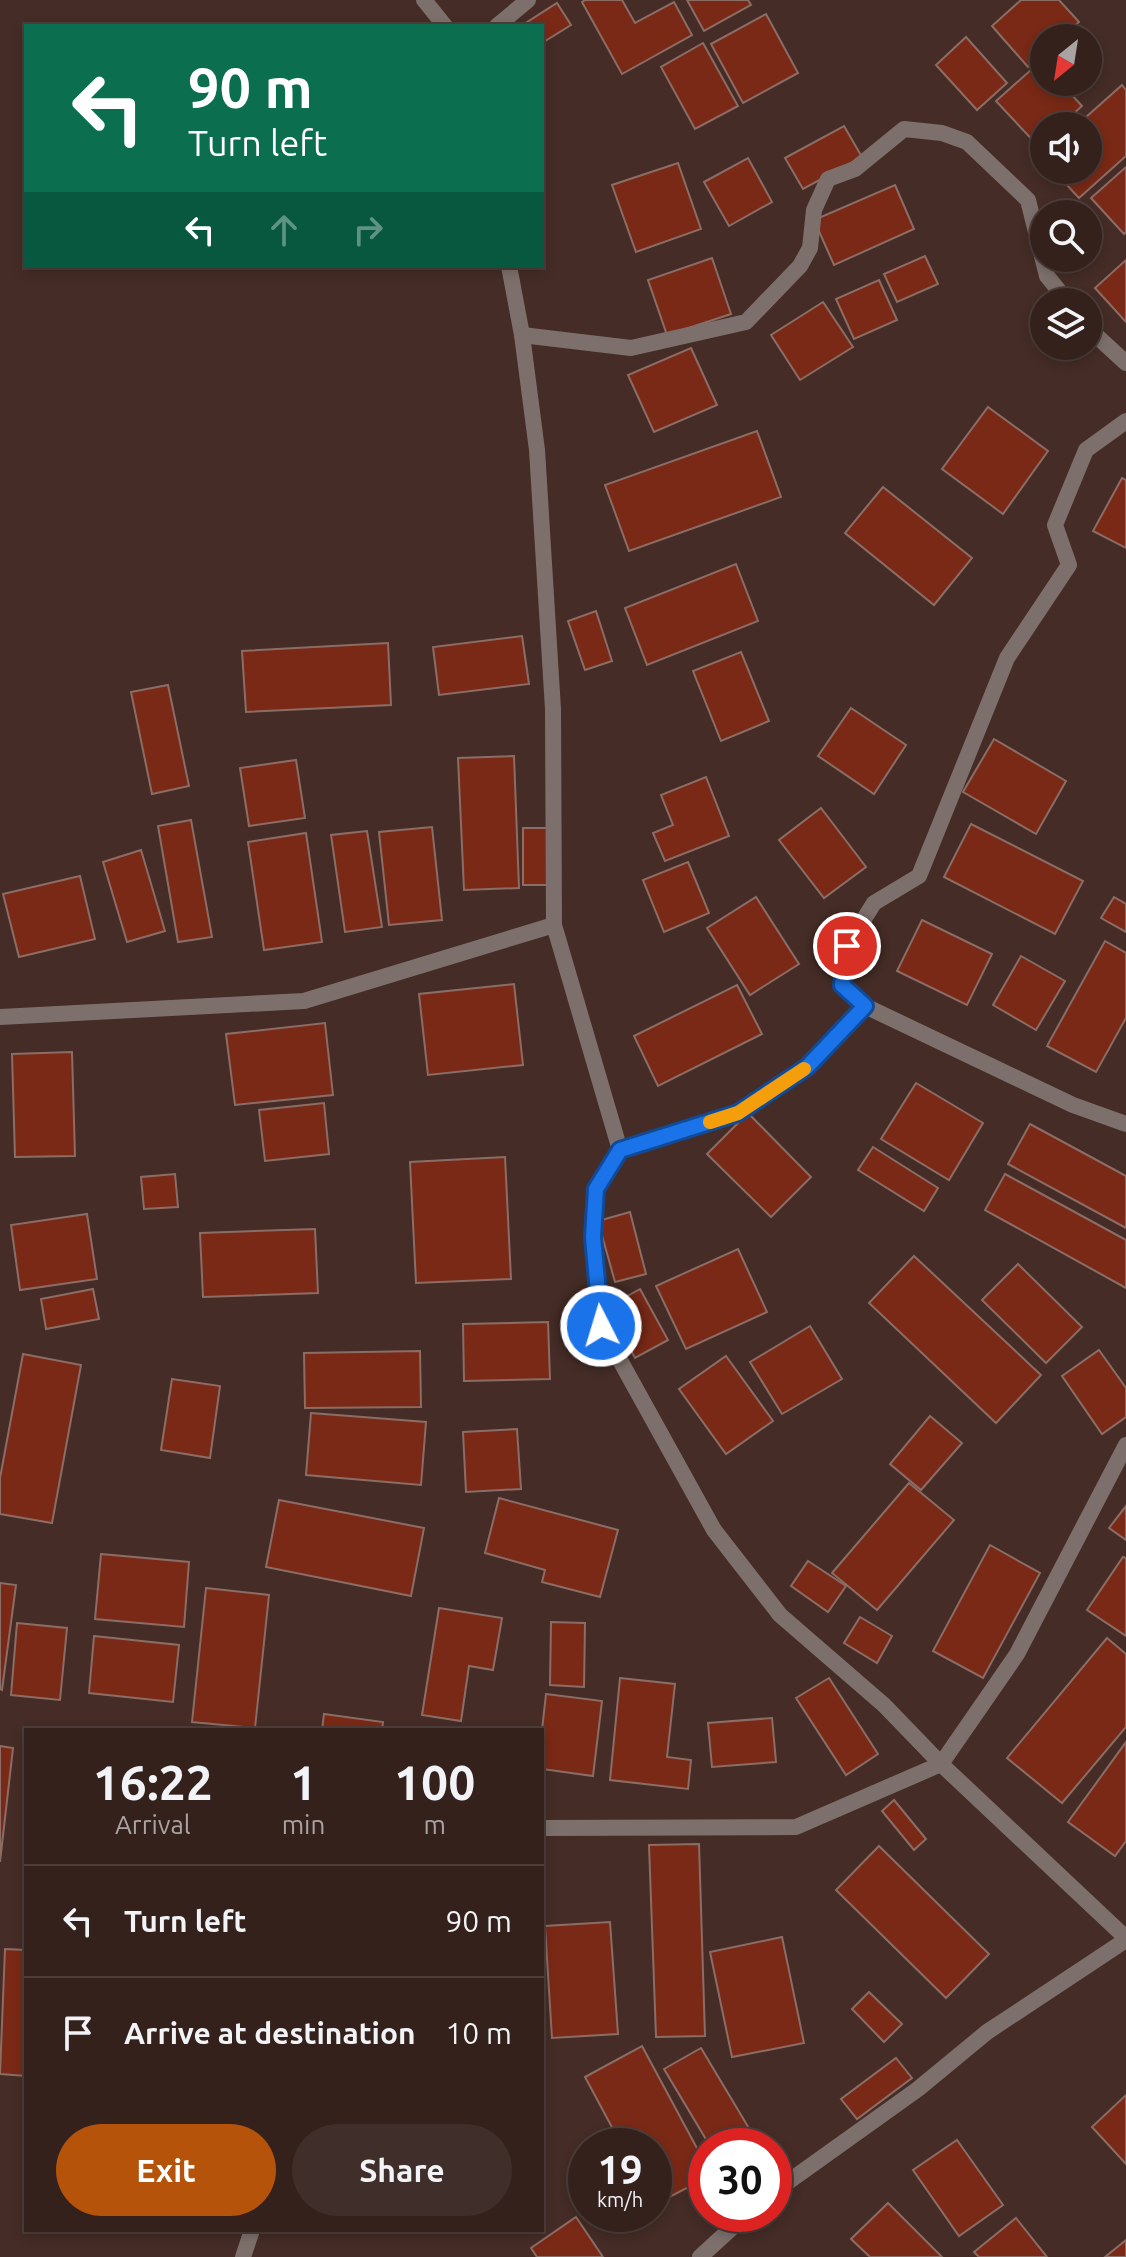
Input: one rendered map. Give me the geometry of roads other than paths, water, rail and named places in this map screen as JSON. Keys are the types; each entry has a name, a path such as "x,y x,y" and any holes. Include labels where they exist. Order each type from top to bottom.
{"street":[{"path":"424,0 443,24"},
{"path":"499,24 528,0"},
{"path":"522,335 631,348 746,322 800,266 810,248 814,210 828,179 855,169 904,129 942,133 967,142 1028,200 1047,276 1057,288"},
{"path":"509,268 522,335 537,450 553,709 554,925 620,1150"},
{"path":"1102,341 1126,363"},
{"path":"1126,421 1086,450 1055,525 1069,565 1007,658 919,876 874,903 847,946 842,985 865,1006 1073,1105 1126,1124"},
{"path":"0,1017 304,1001 554,925"},
{"path":"792,2179 918,2089 987,2032 1126,1939 941,1764 884,1705 780,1615 714,1530 601,1326 593,1237 596,1189 620,1150 738,1113 807,1067 865,1006"},
{"path":"544,1828 796,1827 941,1764 1017,1654 1126,1445"},
{"path":"243,2257 251,2232"},
{"path":"700,2257 727,2232"}]}
